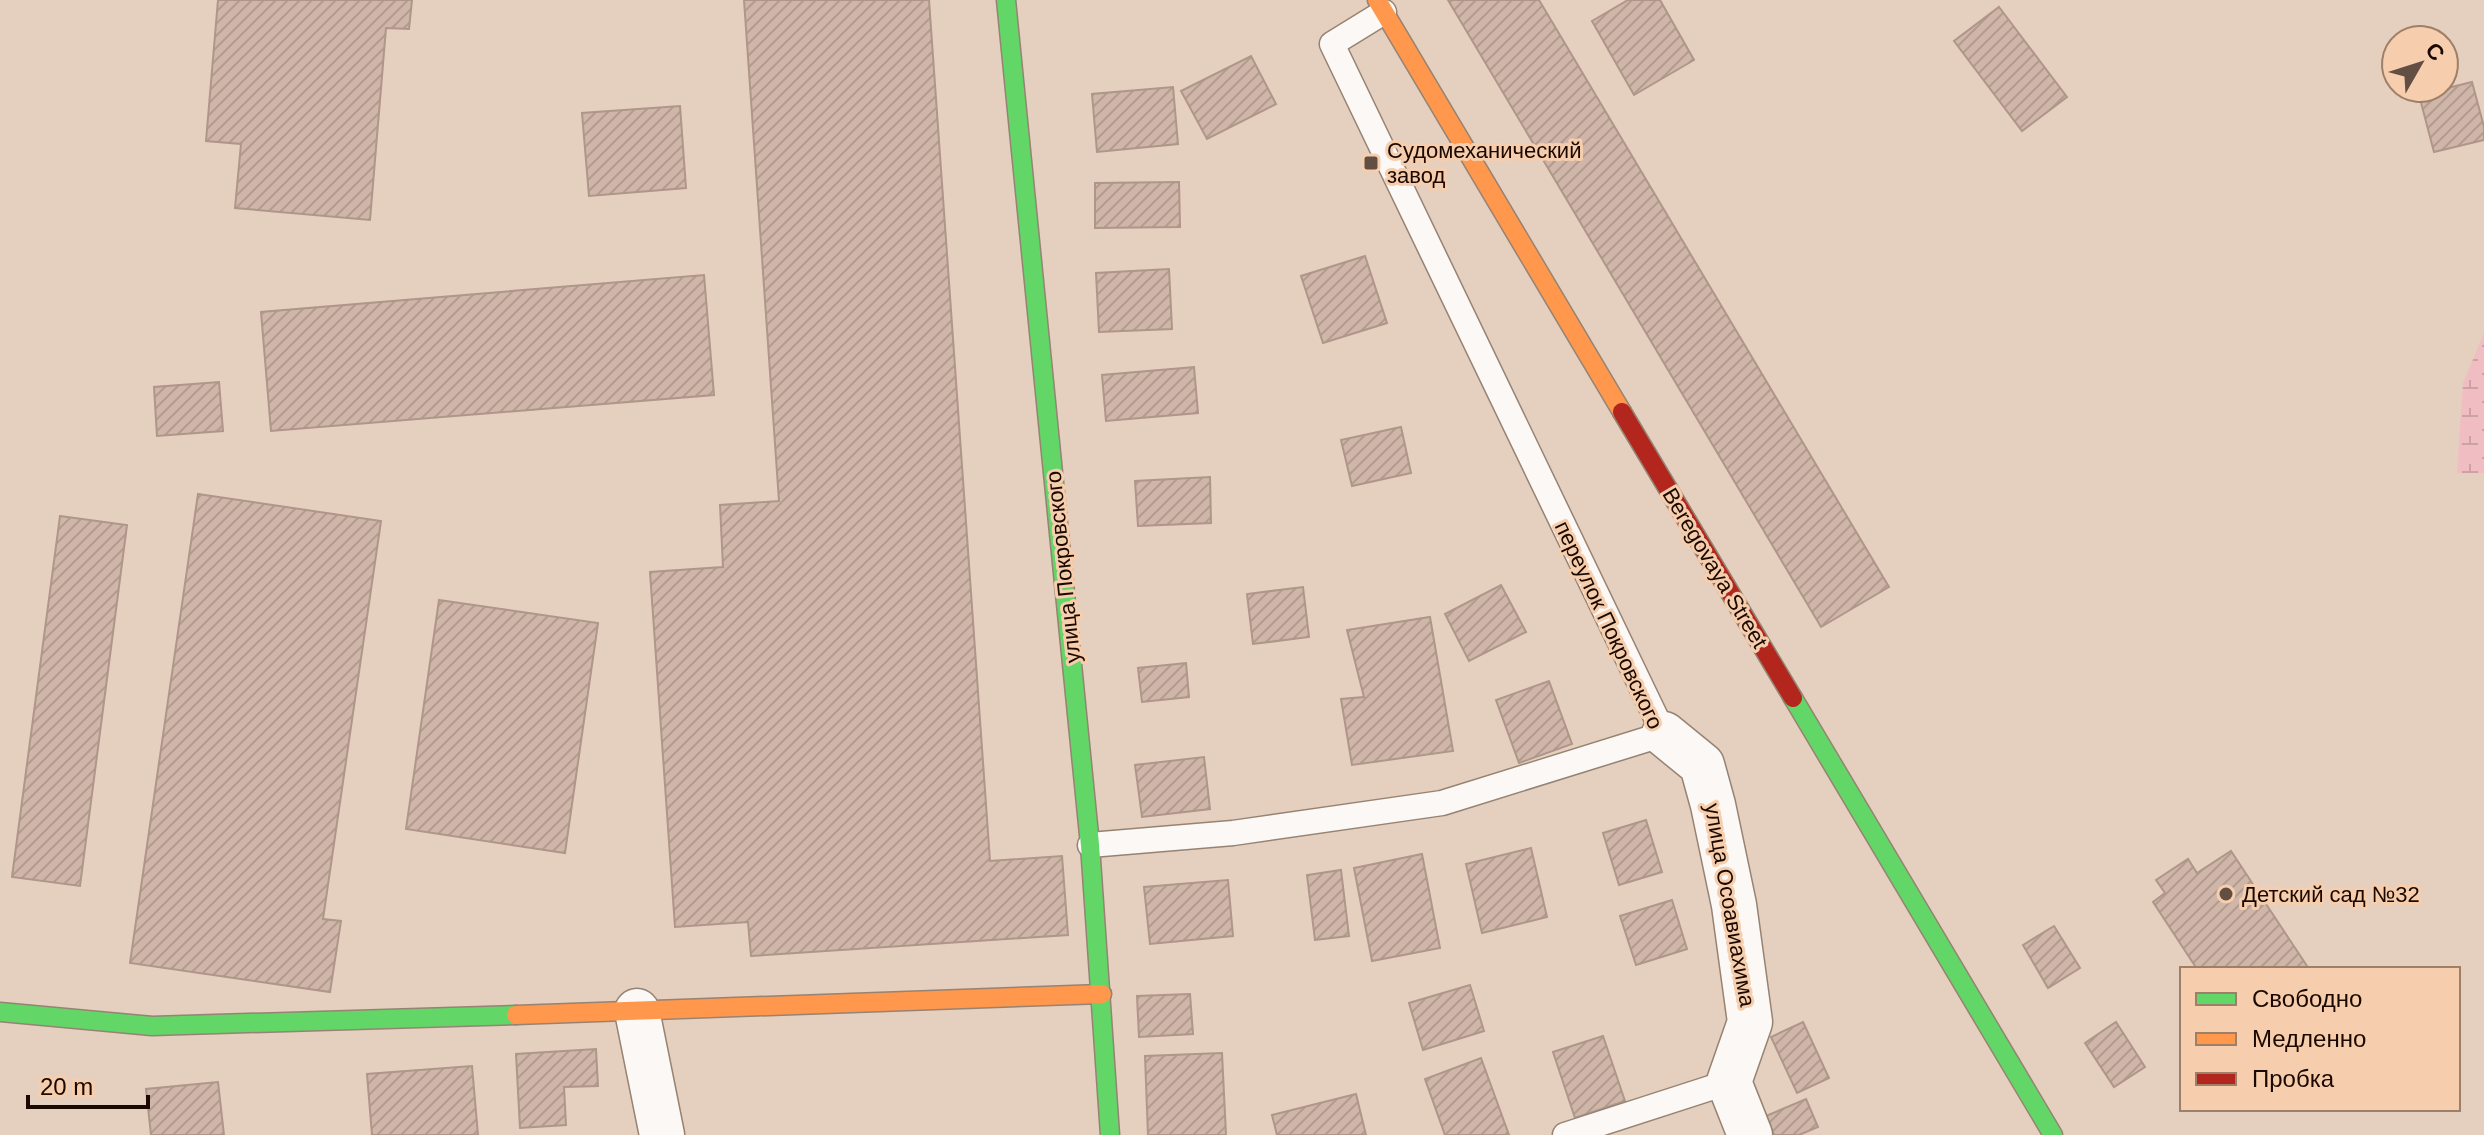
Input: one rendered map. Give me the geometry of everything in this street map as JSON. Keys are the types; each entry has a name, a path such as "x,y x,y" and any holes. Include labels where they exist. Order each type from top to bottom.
{"street":[{"name":"улица Покровского","path":"1006,0 1090,845 1110,1135"},
{"name":"Beregovaya Street","path":"1381,6 2053,1135"},
{"name":"улица Осоавиахима","path":"1664,734 1702,765 1734,905 1750,1022 1729,1082"},
{"path":"0,1012 152,1026 1102,994"},
{"path":"637,1011 662,1135"},
{"path":"1729,1082 1750,1135"}],"lane":[{"name":"переулок Покровского","path":"1090,845 1233,833 1442,803 1664,734 1332,44 1381,6"},
{"path":"1565,1135 1729,1082"}],"green space":[{"path":"2484,333 2484,473 2457,473 2463,383"}],"building":[{"path":"218,0 412,0 409,29 386,28 370,220 235,208 241,144 206,141"},
{"path":"744,0 929,0 990,861 1062,856 1068,935 751,956 748,922 675,927 650,572 723,567 720,505 779,501"},
{"path":"1448,0 1539,0 1889,587 1821,627"},
{"path":"1628,0 1660,0 1694,60 1634,95 1592,21"},
{"path":"1999,7 2067,97 2022,131 1954,41"},
{"path":"1251,56 1276,104 1207,139 1181,91"},
{"path":"2472,82 2484,127 2484,140 2434,152 2421,104 2460,104 2460,85"},
{"path":"1173,87 1178,144 1097,152 1092,94"},
{"path":"680,106 686,188 589,196 582,113"},
{"path":"1179,182 1180,227 1095,228 1095,183"},
{"path":"1365,256 1387,323 1323,343 1301,276"},
{"path":"1169,269 1172,329 1099,332 1096,273"},
{"path":"704,275 714,395 271,431 261,312"},
{"path":"1194,367 1198,413 1106,421 1102,375"},
{"path":"219,382 223,431 157,436 154,387"},
{"path":"1401,427 1411,473 1352,486 1341,440"},
{"path":"1210,477 1211,523 1138,526 1135,481"},
{"path":"198,494 381,521 323,919 341,921 330,992 130,963"},
{"path":"60,516 127,525 80,886 12,877"},
{"path":"1501,585 1526,632 1469,661 1445,614"},
{"path":"1303,587 1309,637 1253,644 1247,594"},
{"path":"439,600 598,623 565,853 406,829"},
{"path":"1430,617 1453,751 1352,765 1341,699 1364,697 1347,630"},
{"path":"1186,663 1189,697 1142,702 1138,668"},
{"path":"1549,681 1572,744 1519,763 1496,700"},
{"path":"1204,757 1210,809 1142,817 1135,765"},
{"path":"1646,820 1662,872 1619,885 1603,833"},
{"path":"1531,848 1547,917 1482,933 1466,864"},
{"path":"2231,851 2308,967 2196,967 2153,902 2165,893 2156,880 2188,859 2197,873"},
{"path":"1422,854 1440,948 1372,961 1354,868"},
{"path":"1341,870 1349,936 1315,940 1307,875"},
{"path":"1228,880 1233,936 1150,944 1144,887"},
{"path":"1672,900 1687,949 1636,965 1620,916"},
{"path":"2054,926 2080,968 2048,988 2023,945"},
{"path":"1470,985 1484,1031 1423,1050 1409,1003"},
{"path":"1190,994 1193,1034 1139,1037 1137,996"},
{"path":"1803,1022 1829,1078 1797,1093 1771,1037"},
{"path":"2116,1022 2145,1067 2114,1087 2085,1043"},
{"path":"1603,1036 1625,1101 1575,1118 1553,1052"},
{"path":"596,1049 598,1086 564,1087 566,1125 520,1128 516,1054"},
{"path":"1222,1053 1226,1135 1148,1135 1145,1056"},
{"path":"1481,1058 1509,1135 1445,1135 1425,1079"},
{"path":"472,1066 478,1135 372,1135 367,1074"},
{"path":"218,1082 224,1135 151,1135 146,1089"},
{"path":"1356,1094 1366,1135 1277,1135 1272,1115"},
{"path":"1806,1099 1818,1127 1799,1135 1774,1135 1766,1116"}],"traffic: fast":[{"path":"1006,0 1090,845 1110,1135"},
{"path":"1793,698 2053,1135"},
{"path":"0,1012 152,1026 516,1015"}],"traffic: slow":[{"path":"1377,0 1622,412"},
{"path":"516,1015 1102,994"}],"traffic: jam":[{"path":"1622,412 1793,698"}],"place":[{"name":"Судомеханический завод","path":"1371,163"},
{"name":"Детский сад №32","path":"2226,894"}]}
